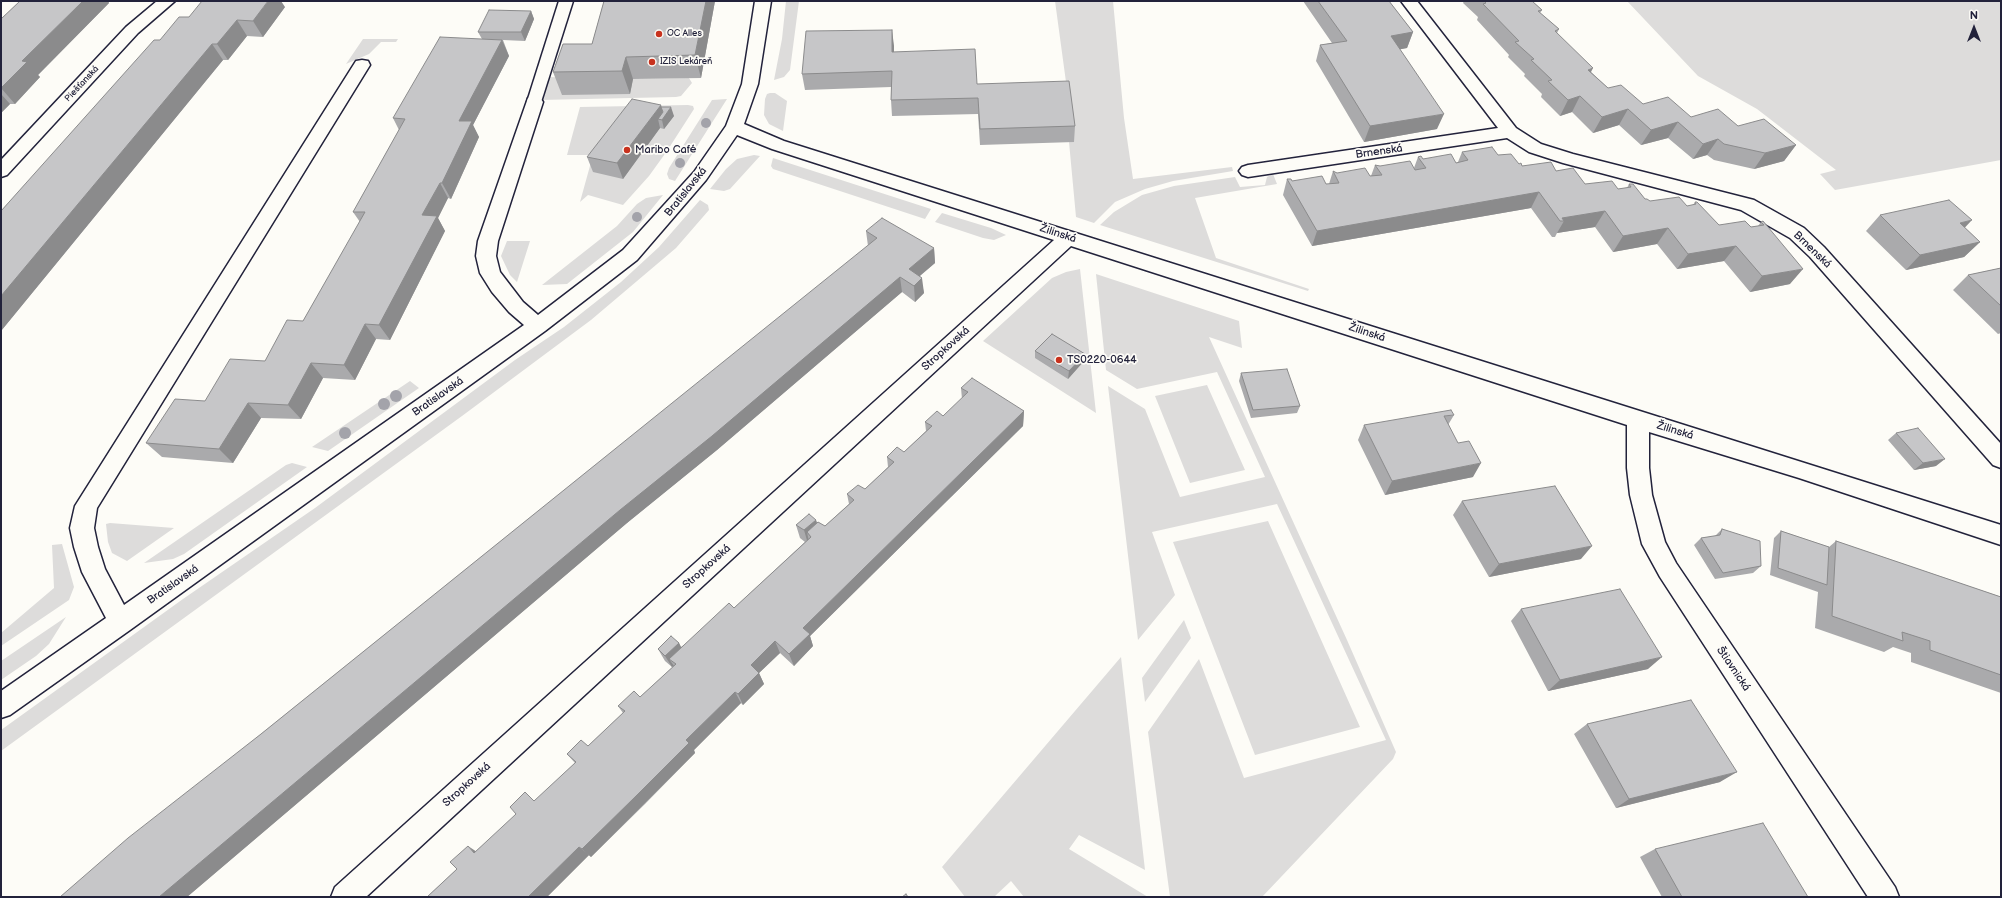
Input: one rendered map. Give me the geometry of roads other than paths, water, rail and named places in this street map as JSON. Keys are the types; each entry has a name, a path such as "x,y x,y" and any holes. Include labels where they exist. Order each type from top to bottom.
{"street":[{"name":"Piešťanská","path":"1,171 132,30 167,1"},
{"name":"Bratislavská","path":"1,706 538,326 630,255 700,176 734,127 750,84 763,1"},
{"name":"Brnenská","path":"1410,1 1510,132 1535,148 1569,159 1748,205 1797,233 1817,252 2001,459"},
{"path":"121,622 94,572 90,560 82,528 86,506 362,65"},
{"path":"534,102 488,241 486,256 490,273 499,287 516,306 538,326"},
{"name":"Žilinská","path":"734,127 778,145 1638,420 1799,469 2001,535"},
{"name":"Brnenská","path":"1248,171 1510,132"},
{"name":"Stropkovská","path":"345,897 1068,237"},
{"name":"Štiavnická","path":"1638,420 1638,468 1641,495 1654,544 1668,570 1885,897"}],"lane":[{"path":"534,102 566,1"}],"place":[{"name":"OC Alles","path":"659,34"},
{"name":"IZIS Lekáreň","path":"652,62"},
{"name":"Maribo Café","path":"627,150"},
{"name":"TS0220-0644","path":"1059,360"}]}
